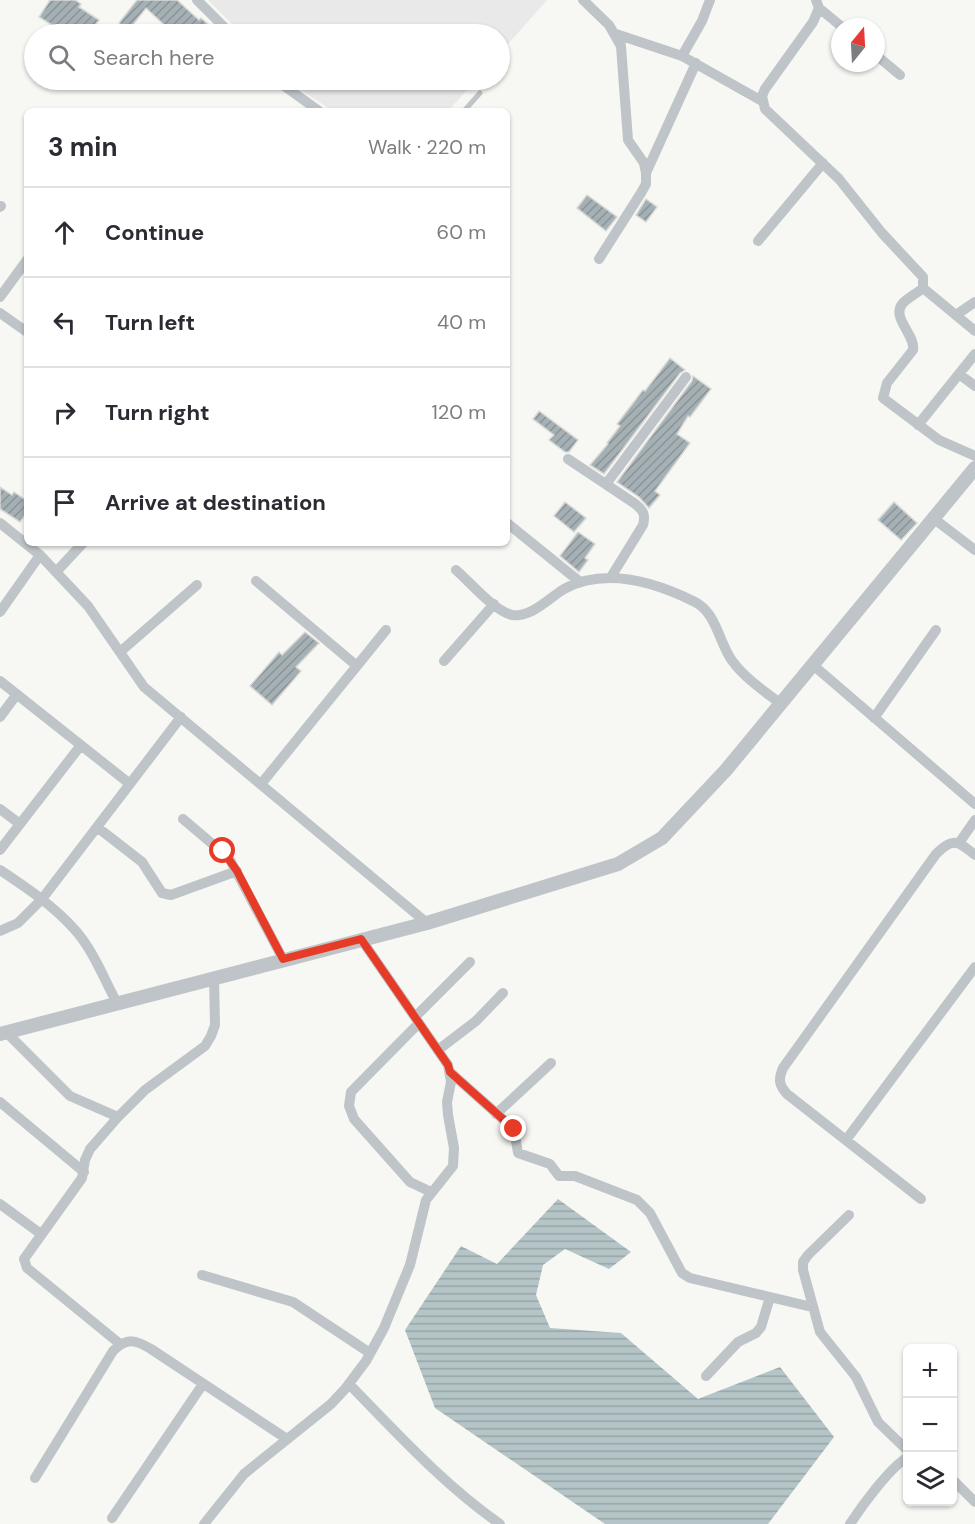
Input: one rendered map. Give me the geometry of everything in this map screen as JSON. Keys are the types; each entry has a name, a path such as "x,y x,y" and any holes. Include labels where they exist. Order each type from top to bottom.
{"street":[{"path":"197,0 221,24"},
{"path":"583,0 609,25 621,46 627,140 644,163 646,173 646,184 599,259"},
{"path":"682,56 702,21 710,0"},
{"path":"762,101 765,89 813,22 818,4 833,18"},
{"path":"616,34 682,56 762,101 768,114 823,164 919,272 923,277 923,288"},
{"path":"885,62 900,75"},
{"path":"646,173 696,63"},
{"path":"290,90 315,108"},
{"path":"758,241 823,164"},
{"path":"0,297 24,264"},
{"path":"923,288 975,332"},
{"path":"923,288 903,303 900,309 899,315 914,344 913,350 882,393 885,402 939,440 975,456"},
{"path":"956,315 975,302"},
{"path":"0,313 24,330"},
{"path":"918,425 975,354"},
{"path":"959,374 975,386"},
{"path":"606,484 686,377"},
{"path":"568,459 642,509 645,517 643,525 611,577"},
{"path":"3,1033 427,923 618,864 640,853 662,838 726,770 975,468"},
{"path":"933,518 975,549"},
{"path":"0,523 24,542"},
{"path":"510,525 580,582"},
{"path":"29,546 88,606 144,687 427,923"},
{"path":"56,572 80,546"},
{"path":"0,612 40,555"},
{"path":"456,570 494,604 509,614 519,616 580,582 594,578 611,577 650,585 687,598 705,609 728,655 743,674 781,704"},
{"path":"256,582 357,666"},
{"path":"120,652 197,585"},
{"path":"444,661 494,604"},
{"path":"261,784 386,630"},
{"path":"874,718 936,630"},
{"path":"813,665 975,804"},
{"path":"0,681 130,784"},
{"path":"0,717 17,694"},
{"path":"0,930 18,923 42,898 181,717"},
{"path":"0,850 81,745"},
{"path":"0,809 20,824"},
{"path":"183,819 223,851 237,871 283,959"},
{"path":"959,843 975,820"},
{"path":"97,827 142,862 162,893 171,895 237,871"},
{"path":"921,1199 787,1094 780,1086 779,1078 783,1068 936,854 946,844 959,843 975,855"},
{"path":"0,870 42,898 75,930 88,948 117,1003"},
{"path":"361,939 438,1050 450,1072 514,1129 518,1153 550,1164 559,1176 575,1176 637,1200 644,1205 682,1274 690,1278 812,1307"},
{"path":"431,1192 410,1182 354,1119 349,1100 351,1092 470,962"},
{"path":"846,1140 975,968"},
{"path":"120,1344 27,1268 24,1259 82,1179 85,1160 90,1149 145,1090 204,1046 211,1036 215,1025 214,977"},
{"path":"438,1050 480,1017 503,993"},
{"path":"3,1033 70,1096 118,1117"},
{"path":"496,1114 550,1063"},
{"path":"204,1524 244,1474 331,1404 370,1353 384,1328 410,1265 426,1200 453,1166 455,1157 447,1102 451,1082 450,1072"},
{"path":"0,1102 84,1172"},
{"path":"0,1204 41,1234"},
{"path":"849,1215 808,1255 803,1262 803,1270 820,1332 856,1377 878,1422 903,1446"},
{"path":"202,1275 293,1302 370,1353"},
{"path":"706,1376 738,1342 756,1333 770,1297"},
{"path":"35,1478 113,1351 128,1340 138,1341 287,1439"},
{"path":"349,1383 437,1473 461,1495 500,1524"},
{"path":"112,1518 204,1384"},
{"path":"850,1524 867,1500 903,1460"},
{"path":"957,1484 975,1502"}],"lane":[{"path":"467,108 480,93"}],"shaded area":[{"path":"208,0 547,0 510,42 510,24 232,24"},
{"path":"301,90 467,90 451,108 328,108"},
{"path":"558,1199 631,1252 609,1269 565,1249 543,1265 536,1295 550,1328 621,1333 698,1399 780,1367 834,1437 768,1524 605,1524 435,1408 405,1330 461,1246 497,1264"}],"building":[{"path":"50,0 75,0 81,4 79,7 99,20 96,24 50,24 39,17"},
{"path":"137,0 177,0 199,20 201,18 208,24 163,24 146,8 133,24 119,23"},
{"path":"587,195 617,217 606,231 577,208"},
{"path":"646,199 657,207 646,222 636,215"},
{"path":"670,358 685,370 680,373 604,474 590,465 620,426 617,424"},
{"path":"693,376 711,389 690,417 688,416 677,434 690,443 655,491 660,495 649,508 639,497 617,482 692,381"},
{"path":"539,411 578,440 569,452 565,452 549,440 554,435 533,419"},
{"path":"0,487 12,495 14,492 24,499 24,516 20,522 0,509"},
{"path":"565,502 586,518 574,532 554,516"},
{"path":"894,502 917,523 901,540 878,520"},
{"path":"578,532 595,544 585,558 588,560 579,572 560,556"},
{"path":"305,632 319,643 296,667 301,671 272,705 250,686 279,652 282,655"}],"route":[{"path":"223,851 237,871 283,959 361,939 448,1065 450,1072 514,1129"}]}
